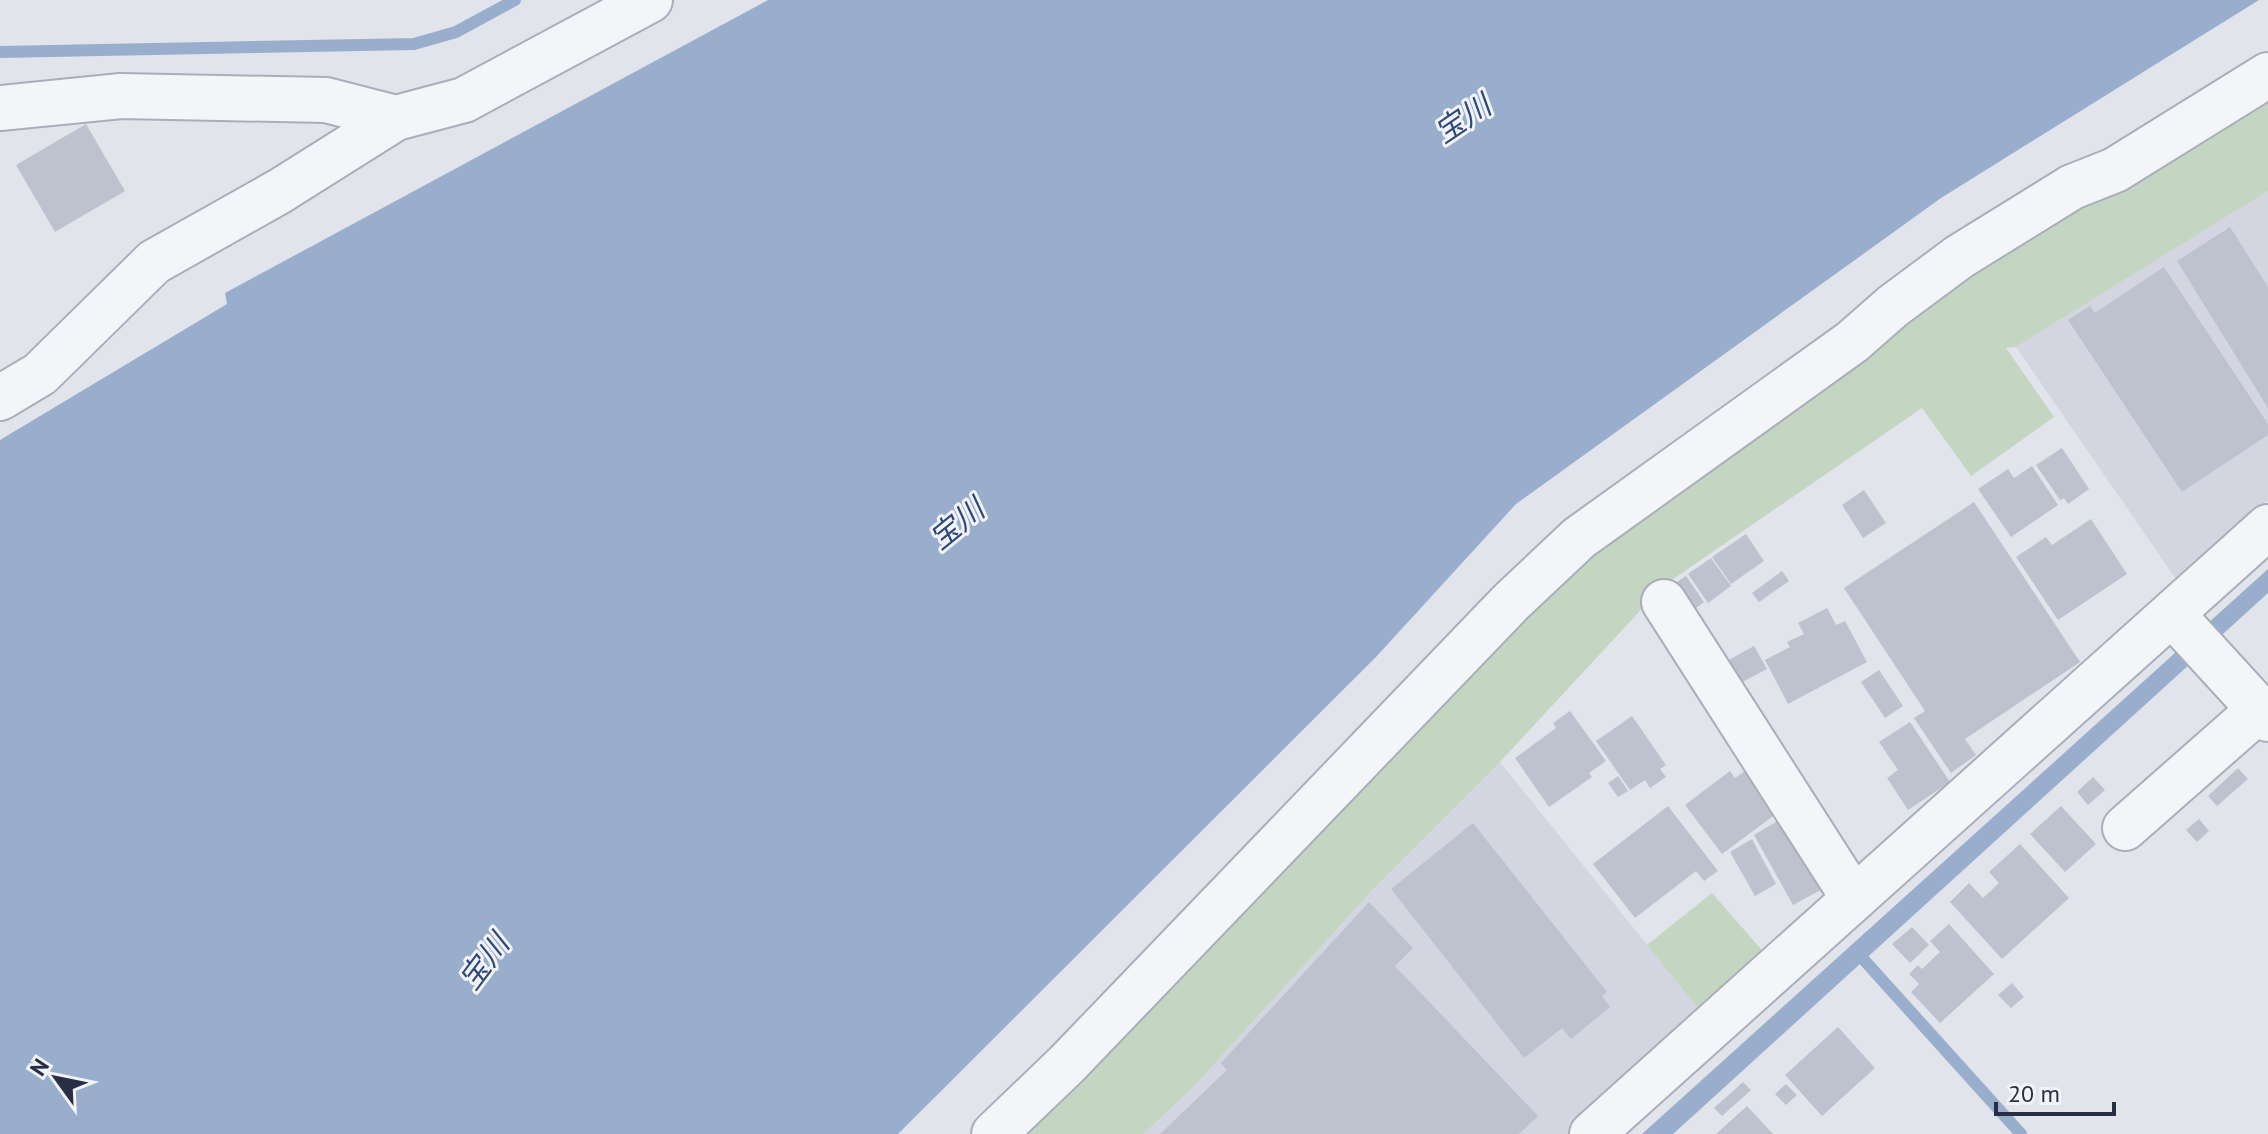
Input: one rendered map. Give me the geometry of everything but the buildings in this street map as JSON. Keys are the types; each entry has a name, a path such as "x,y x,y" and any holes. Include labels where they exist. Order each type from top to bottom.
{"street":[{"path":"0,398 40,374 154,262 280,191 396,118 464,100 650,0"},
{"path":"994,1134 1067,1064 1511,602 1579,538 1852,342 1893,306 1959,257 2072,187 2115,170 2268,75"},
{"path":"0,108 121,96 295,99 326,100 396,118"},
{"path":"1592,1134 1854,899 2190,634 2268,527"},
{"path":"1664,602 1854,899"},
{"path":"2125,828 2264,715 2190,634"}],"shaded area":[{"path":"2268,191 2268,500 2178,582 2016,347"},
{"path":"1500,762 1702,1013 1568,1134 1143,1134 1193,1086 1375,887"}],"green space":[{"path":"2268,86 2268,191 2016,347 2006,348 2054,417 1971,476 1922,408 1663,586 1500,762 1375,887 1193,1087 1143,1134 1013,1134 1585,551 2077,194"},
{"path":"1712,893 1767,956 1702,1013 1647,945"}],"water":[{"name":"宝川","path":"768,0 2259,0 1941,198 1516,504 1376,657 898,1134 0,1134 0,440 227,304 225,293"},
{"path":"2268,569 2268,593 1673,1134 1642,1134"}],"waterway":[{"path":"0,52 414,44 456,32 515,0"},
{"path":"1864,960 2021,1134"}]}
